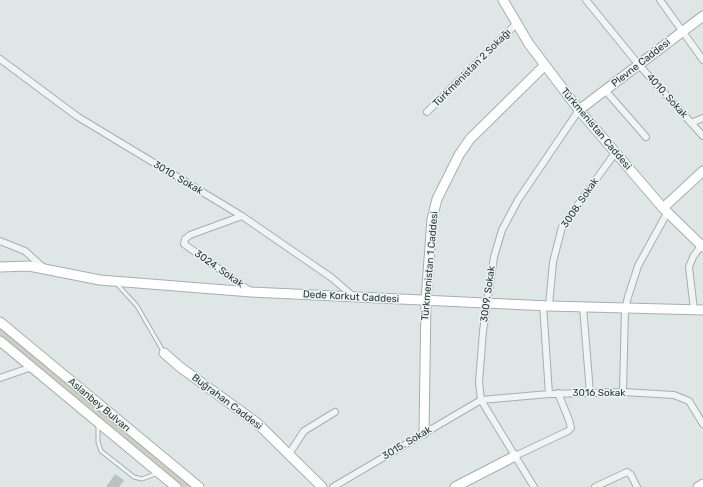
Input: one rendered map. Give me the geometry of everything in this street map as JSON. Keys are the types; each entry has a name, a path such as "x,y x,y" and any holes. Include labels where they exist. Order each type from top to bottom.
{"street":[{"name":"Türkmenistan Caddesi","path":"503,0 516,24 544,66 579,110 665,210 702,245"},
{"name":"4010. Sokak","path":"586,0 639,65 703,136"},
{"path":"660,0 703,60"},
{"name":"Plevne Caddesi","path":"579,110 703,16"},
{"name":"Türkmenistan 2 Sokağı","path":"427,112 516,24"},
{"name":"3010. Sokak","path":"0,59 78,116 242,216 332,278 355,298"},
{"name":"Türkmenistan 1 Caddesi","path":"424,433 426,300 432,219 441,189 470,139 544,66"},
{"path":"605,90 646,137"},
{"name":"3009. Sokak","path":"534,487 481,400 479,372 487,302 494,257 502,230 534,175 579,110"},
{"path":"691,122 703,118"},
{"name":"3008. Sokak","path":"549,394 546,306 553,262 562,227 615,153"},
{"path":"623,392 625,309 638,266 665,210 703,171"},
{"name":"3024. Sokak","path":"242,216 190,235 184,239 184,244 251,292"},
{"path":"0,241 25,251 45,269"},
{"path":"699,310 689,267 702,245"},
{"name":"Dede Korkut Caddesi","path":"0,267 29,266 80,277 251,292 546,306 699,310"},
{"path":"583,307 590,393"},
{"name":"Aslanbey Bulvarı","path":"0,322 199,487"},
{"name":"Aslanbey Bulvarı","path":"0,341 176,487"},
{"name":"Buğrahan Caddesi","path":"164,353 180,367 257,423 322,487"},
{"path":"0,378 32,367"},
{"name":"3016 Sokak","path":"481,400 558,393 623,392 674,395 685,398 692,405 703,424"},
{"path":"455,487 568,431 570,428 570,420 558,393"},
{"name":"3015. Sokak","path":"333,487 481,400"},
{"path":"288,454 304,431 335,412"},
{"path":"595,487 627,472 631,474 637,487"},
{"path":"698,487 703,484"}],"lane":[{"path":"115,281 137,306 164,353"},
{"path":"98,422 98,442 101,451 134,477 142,480 159,473"}],"shaded area":[{"path":"0,329 191,487 183,487 129,443 0,336"}],"building":[{"path":"115,474 124,480 119,487 106,487"}]}
